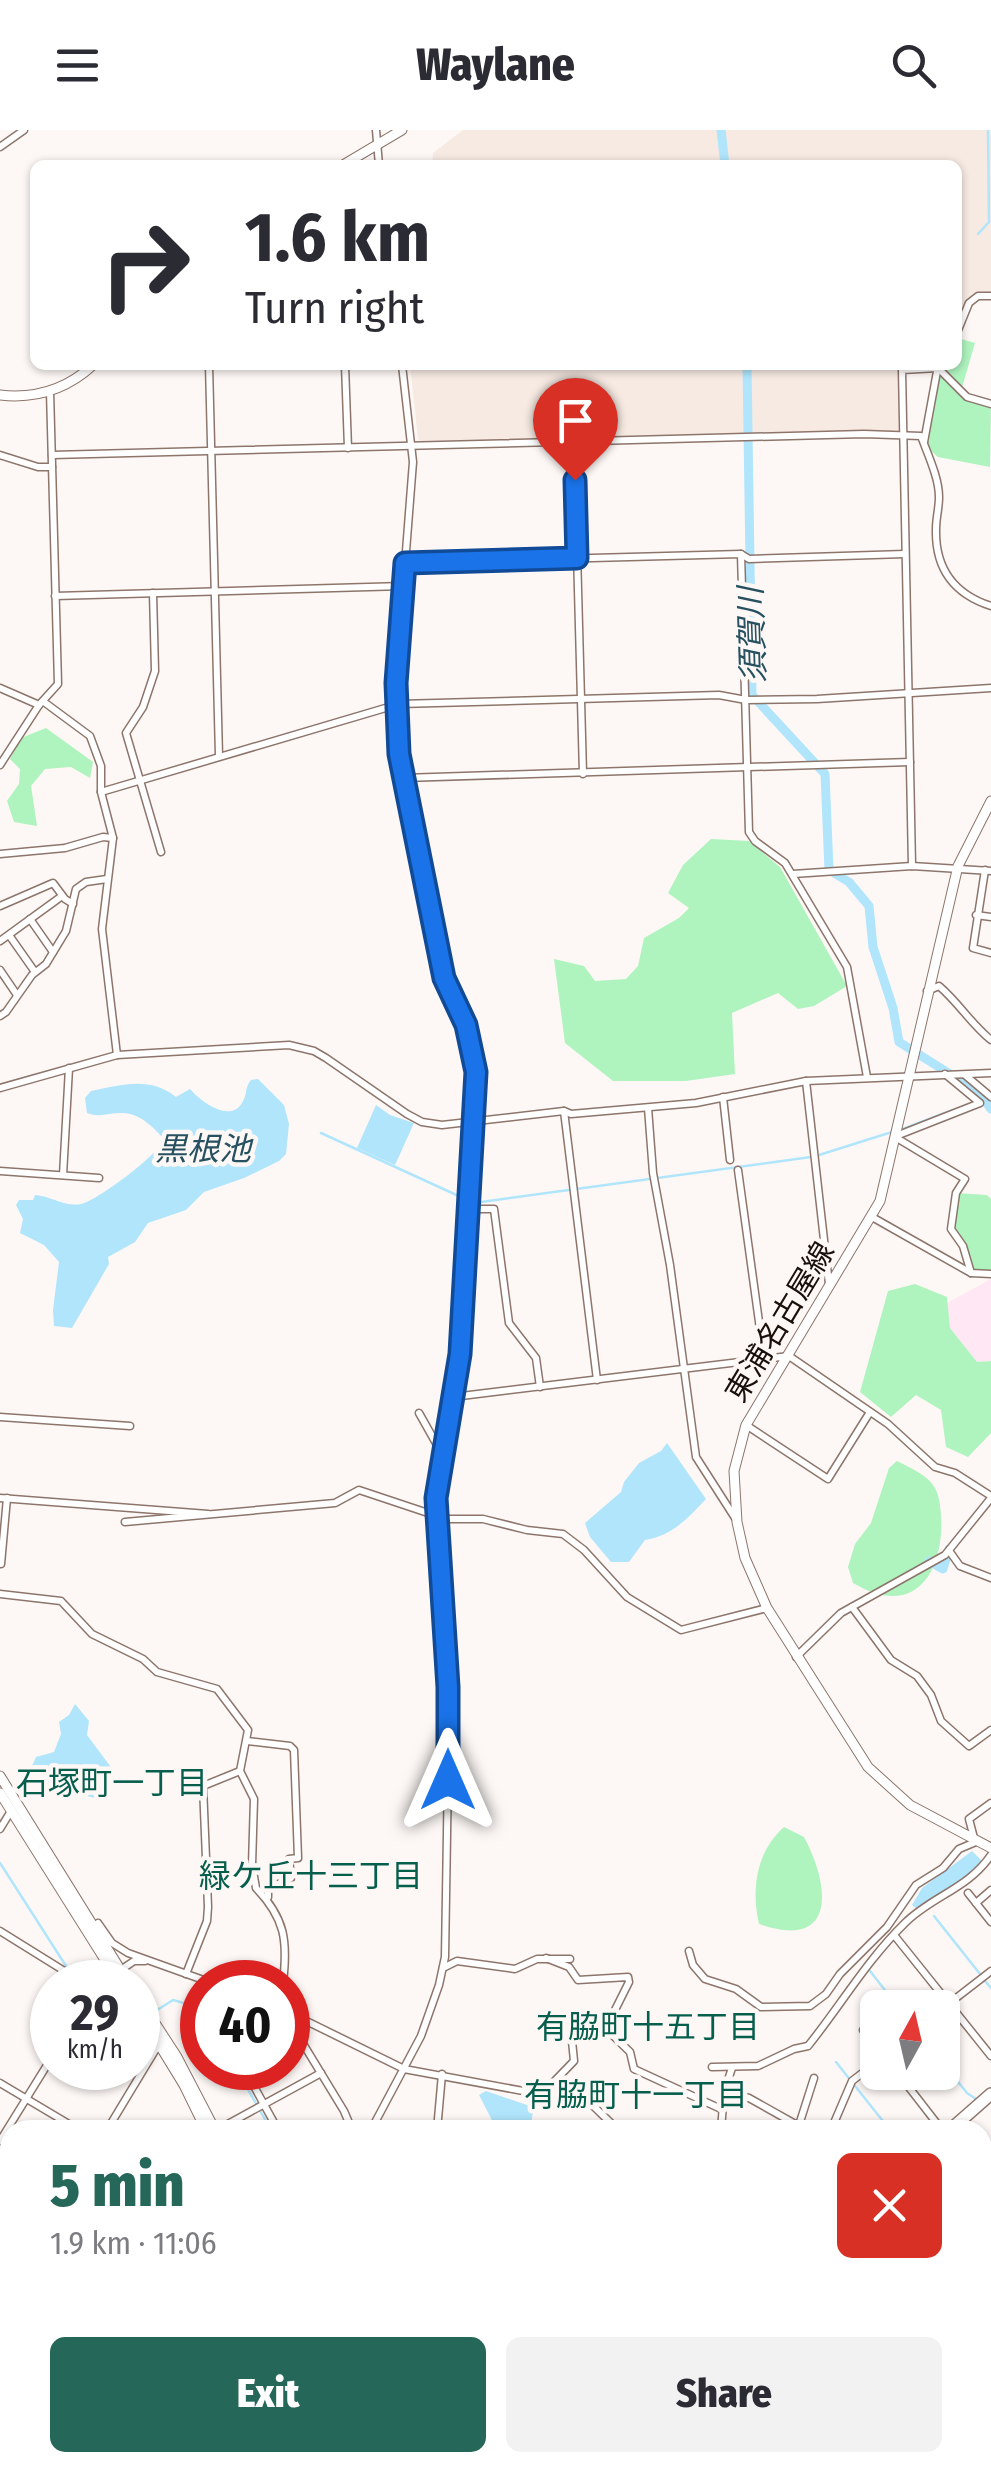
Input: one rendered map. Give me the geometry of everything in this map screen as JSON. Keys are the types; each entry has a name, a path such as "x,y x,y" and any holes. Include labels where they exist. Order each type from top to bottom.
{"highway":[{"path":"958,2120 991,2094"}],"main road":[{"path":"352,160 402,130"},
{"path":"0,395 27,396 50,391 88,370"},
{"name":"東浦名古屋線","path":"991,800 958,866 880,1202 746,1426 734,1471 744,1558 796,1657 868,1767 910,1804 977,1839 991,1852"},
{"path":"0,1776 109,1960"},
{"path":"0,1793 107,1960"},
{"path":"160,2035 177,2057 211,2120"},
{"path":"160,2044 201,2120"}],"street":[{"path":"0,147 24,130"},
{"path":"376,130 378,160"},
{"path":"962,320 969,303 978,296 991,296"},
{"path":"209,370 219,756"},
{"path":"346,370 348,448"},
{"path":"378,2120 431,2011 443,1968 447,1930 449,1710 436,1516 442,1454 460,1354 477,1090 473,1049 444,978 403,778 396,705 412,446 403,370"},
{"path":"902,370 912,866"},
{"path":"924,445 937,370"},
{"path":"942,370 967,397 991,404"},
{"path":"0,765 58,684 50,391"},
{"path":"52,455 921,436 938,491 936,530 941,560 957,591 991,606"},
{"path":"574,442 583,774"},
{"path":"0,456 52,467"},
{"path":"740,554 749,832 755,841 786,863 847,968 868,1078"},
{"path":"405,563 904,554"},
{"path":"55,596 404,586"},
{"path":"153,593 154,672 143,707 126,731 161,852"},
{"path":"0,688 42,704 90,736 101,766 101,792 113,838 102,928 117,1055"},
{"path":"101,792 396,705 719,696 746,700 991,688"},
{"path":"403,778 910,762"},
{"path":"0,854 64,848 103,836 113,838"},
{"path":"793,874 912,866 988,870 976,915 973,948 991,953"},
{"path":"0,1016 46,964 66,931 78,888 86,882 107,880"},
{"path":"0,906 54,884 73,904"},
{"path":"0,941 62,896"},
{"path":"976,915 991,917"},
{"path":"30,919 53,952"},
{"path":"9,934 36,972"},
{"path":"0,970 17,995"},
{"path":"927,991 938,986 960,1003 971,1021 991,1040"},
{"path":"0,1088 117,1055 282,1045 300,1047 326,1058 388,1103 422,1122 442,1125 564,1111 571,1114 648,1108 806,1081 991,1073"},
{"path":"63,1175 69,1068"},
{"path":"896,1133 980,1103 945,1074"},
{"path":"964,1074 991,1097"},
{"path":"806,1081 830,1288"},
{"path":"722,1098 730,1160"},
{"path":"648,1108 654,1177 696,1457 737,1522"},
{"path":"564,1111 597,1380"},
{"path":"896,1133 966,1178 956,1193 951,1228 963,1246 971,1273"},
{"path":"0,1170 99,1178"},
{"path":"738,1170 764,1358"},
{"path":"468,1203 494,1209 509,1322 536,1358 540,1387"},
{"path":"872,1218 971,1273 991,1274"},
{"path":"453,1397 789,1356 870,1412 935,1467 955,1473 991,1497 950,1552 830,1621 815,1642 796,1657"},
{"path":"420,1412 442,1454"},
{"path":"746,1426 828,1478 870,1412"},
{"path":"0,1417 130,1426"},
{"path":"125,1522 335,1503 358,1490 436,1516 483,1519 564,1534 627,1597 681,1630 767,1608"},
{"path":"1,1564 3,1498 211,1514"},
{"path":"950,1552 960,1566 991,1578"},
{"path":"0,1594 61,1601 92,1634 143,1660 157,1672 216,1689 246,1723 248,1741 240,1771 254,1799 252,1864 256,1888 268,1897"},
{"path":"852,1608 891,1660 917,1676 931,1695 941,1721 963,1742 969,1746 991,1730"},
{"path":"248,1741 290,1746 294,1750 298,1858 289,1859 291,1878 268,1889 285,1938 284,1960"},
{"path":"192,1960 208,1907 203,1786 240,1771"},
{"path":"689,1950 692,1965 705,1979 736,1990 761,2007 810,2006 861,1956 916,1885 977,1839 968,1819 991,1803"},
{"path":"0,1829 12,1811"},
{"path":"712,2067 770,2062 808,2046 861,1972 894,1934 916,1913 979,1872 991,1852"},
{"path":"976,1902 991,1890"},
{"path":"968,1893 991,1922"},
{"path":"905,1902 916,1913"},
{"path":"92,1927 98,1924 112,1944 148,1960"},
{"path":"0,1931 47,1960"},
{"path":"894,1934 934,1990"},
{"path":"443,1968 456,1961 515,1969 546,1958 570,1959"},
{"path":"546,1958 566,1965 582,1981 628,1977 606,2028"},
{"path":"960,1995 991,1971"},
{"path":"543,2093 574,2061 575,2032 596,2020 630,2052 634,2070 722,2110"},
{"path":"960,2022 991,2056"},
{"path":"310,2026 404,2069 543,2093 579,2092 605,2120"},
{"path":"310,2054 347,2120"},
{"path":"722,2120 724,2092 732,2068"},
{"path":"236,2120 321,2073"},
{"path":"438,2120 442,2074"},
{"path":"835,2120 845,2091 860,2075"},
{"path":"802,2120 806,2092 814,2078"},
{"path":"0,2083 62,2120"},
{"path":"13,2120 32,2090"},
{"path":"113,2120 132,2090"},
{"path":"254,2090 271,2120"},
{"path":"912,2090 938,2120"},
{"path":"724,2092 750,2098 791,2120"}],"shaded area":[{"path":"463,130 991,130 991,296 978,296 969,303 962,318 962,160 432,160 433,153"},
{"path":"411,370 908,370 902,371 903,436 888,431 422,442 418,439"},
{"path":"991,1279 991,1361 977,1362 950,1328 947,1303"}],"green space":[{"path":"962,339 975,343 961,391 991,403 990,467 938,457 924,445 938,370 962,370"},
{"path":"46,728 93,762 90,778 71,767 45,769 31,786 37,826 14,822 7,801 19,784 20,769 10,759 21,738"},
{"path":"711,839 749,841 780,867 847,986 814,1006 798,1009 778,993 732,1013 735,1074 686,1081 613,1081 565,1043 554,959 584,966 595,981 626,979 638,966 644,938 689,908 668,893 683,865"},
{"path":"956,1193 987,1195 991,1199 991,1274 971,1273 963,1247 951,1229"},
{"path":"915,1284 947,1297 950,1328 977,1362 991,1361 991,1433 968,1457 946,1447 941,1410 916,1395 891,1417 860,1392 888,1291"},
{"path":"897,1461 932,1483 939,1498 941,1534 938,1553 924,1582 901,1595 887,1596 853,1583 848,1567 855,1544 871,1523 889,1468"},
{"path":"784,1827 804,1837 819,1875 820,1909 814,1922 802,1929 784,1930 759,1924 758,1872 767,1848"}],"water":[{"name":"黒根池","path":"258,1079 284,1105 289,1124 286,1154 244,1178 204,1192 186,1210 148,1223 135,1242 108,1257 109,1264 72,1328 54,1326 59,1262 44,1245 20,1233 23,1219 16,1205 19,1200 33,1200 35,1195 69,1204 88,1201 140,1166 164,1139 134,1115 87,1113 85,1098 91,1091 146,1084 176,1097 190,1089 208,1104 231,1111 243,1101 251,1080"},
{"path":"376,1105 390,1115 414,1123 395,1165 357,1148"},
{"path":"667,1443 706,1499 671,1530 645,1540 629,1562 611,1562 590,1537 585,1523 621,1492 639,1463 661,1451"},
{"path":"75,1704 89,1721 87,1735 113,1770 100,1799 69,1792 28,1775 36,1757 54,1752 61,1734 59,1722"},
{"path":"972,1851 982,1861 969,1876 926,1905 917,1909 912,1905 922,1888"},
{"path":"486,2091 530,2106 532,2120 492,2120 479,2095"}],"waterway":[{"name":"須賀川","path":"721,130 724,160"},
{"path":"978,234 989,222 988,130"},
{"name":"須賀川","path":"747,370 752,695 825,774 829,870 849,882 869,906 873,947 893,1008 899,1042 966,1084 991,1109"},
{"path":"900,1130 953,1110"},
{"path":"819,1155 892,1132"},
{"path":"321,1133 474,1203 811,1157"},
{"path":"929,1561 943,1569 949,1549"},
{"path":"0,1863 62,1960"},
{"path":"934,1916 980,1974"},
{"path":"870,1971 885,1990"},
{"path":"985,1981 991,1988"},
{"path":"160,2008 173,2000 180,2002"},
{"path":"836,2062 882,2120"},
{"path":"960,2084 976,2099"},
{"path":"248,2090 265,2120"}],"district":[{"name":"石塚町一丁目","path":"112,1783"},
{"name":"緑ケ丘十三丁目","path":"311,1876"},
{"name":"有脇町十五丁目","path":"648,2027"},
{"name":"有脇町十一丁目","path":"636,2095"}],"route":[{"path":"448,1780 447,1654 436,1498 460,1354 477,1090 466,1025 444,978 399,754 396,683 405,563 577,558 575,480"}]}
